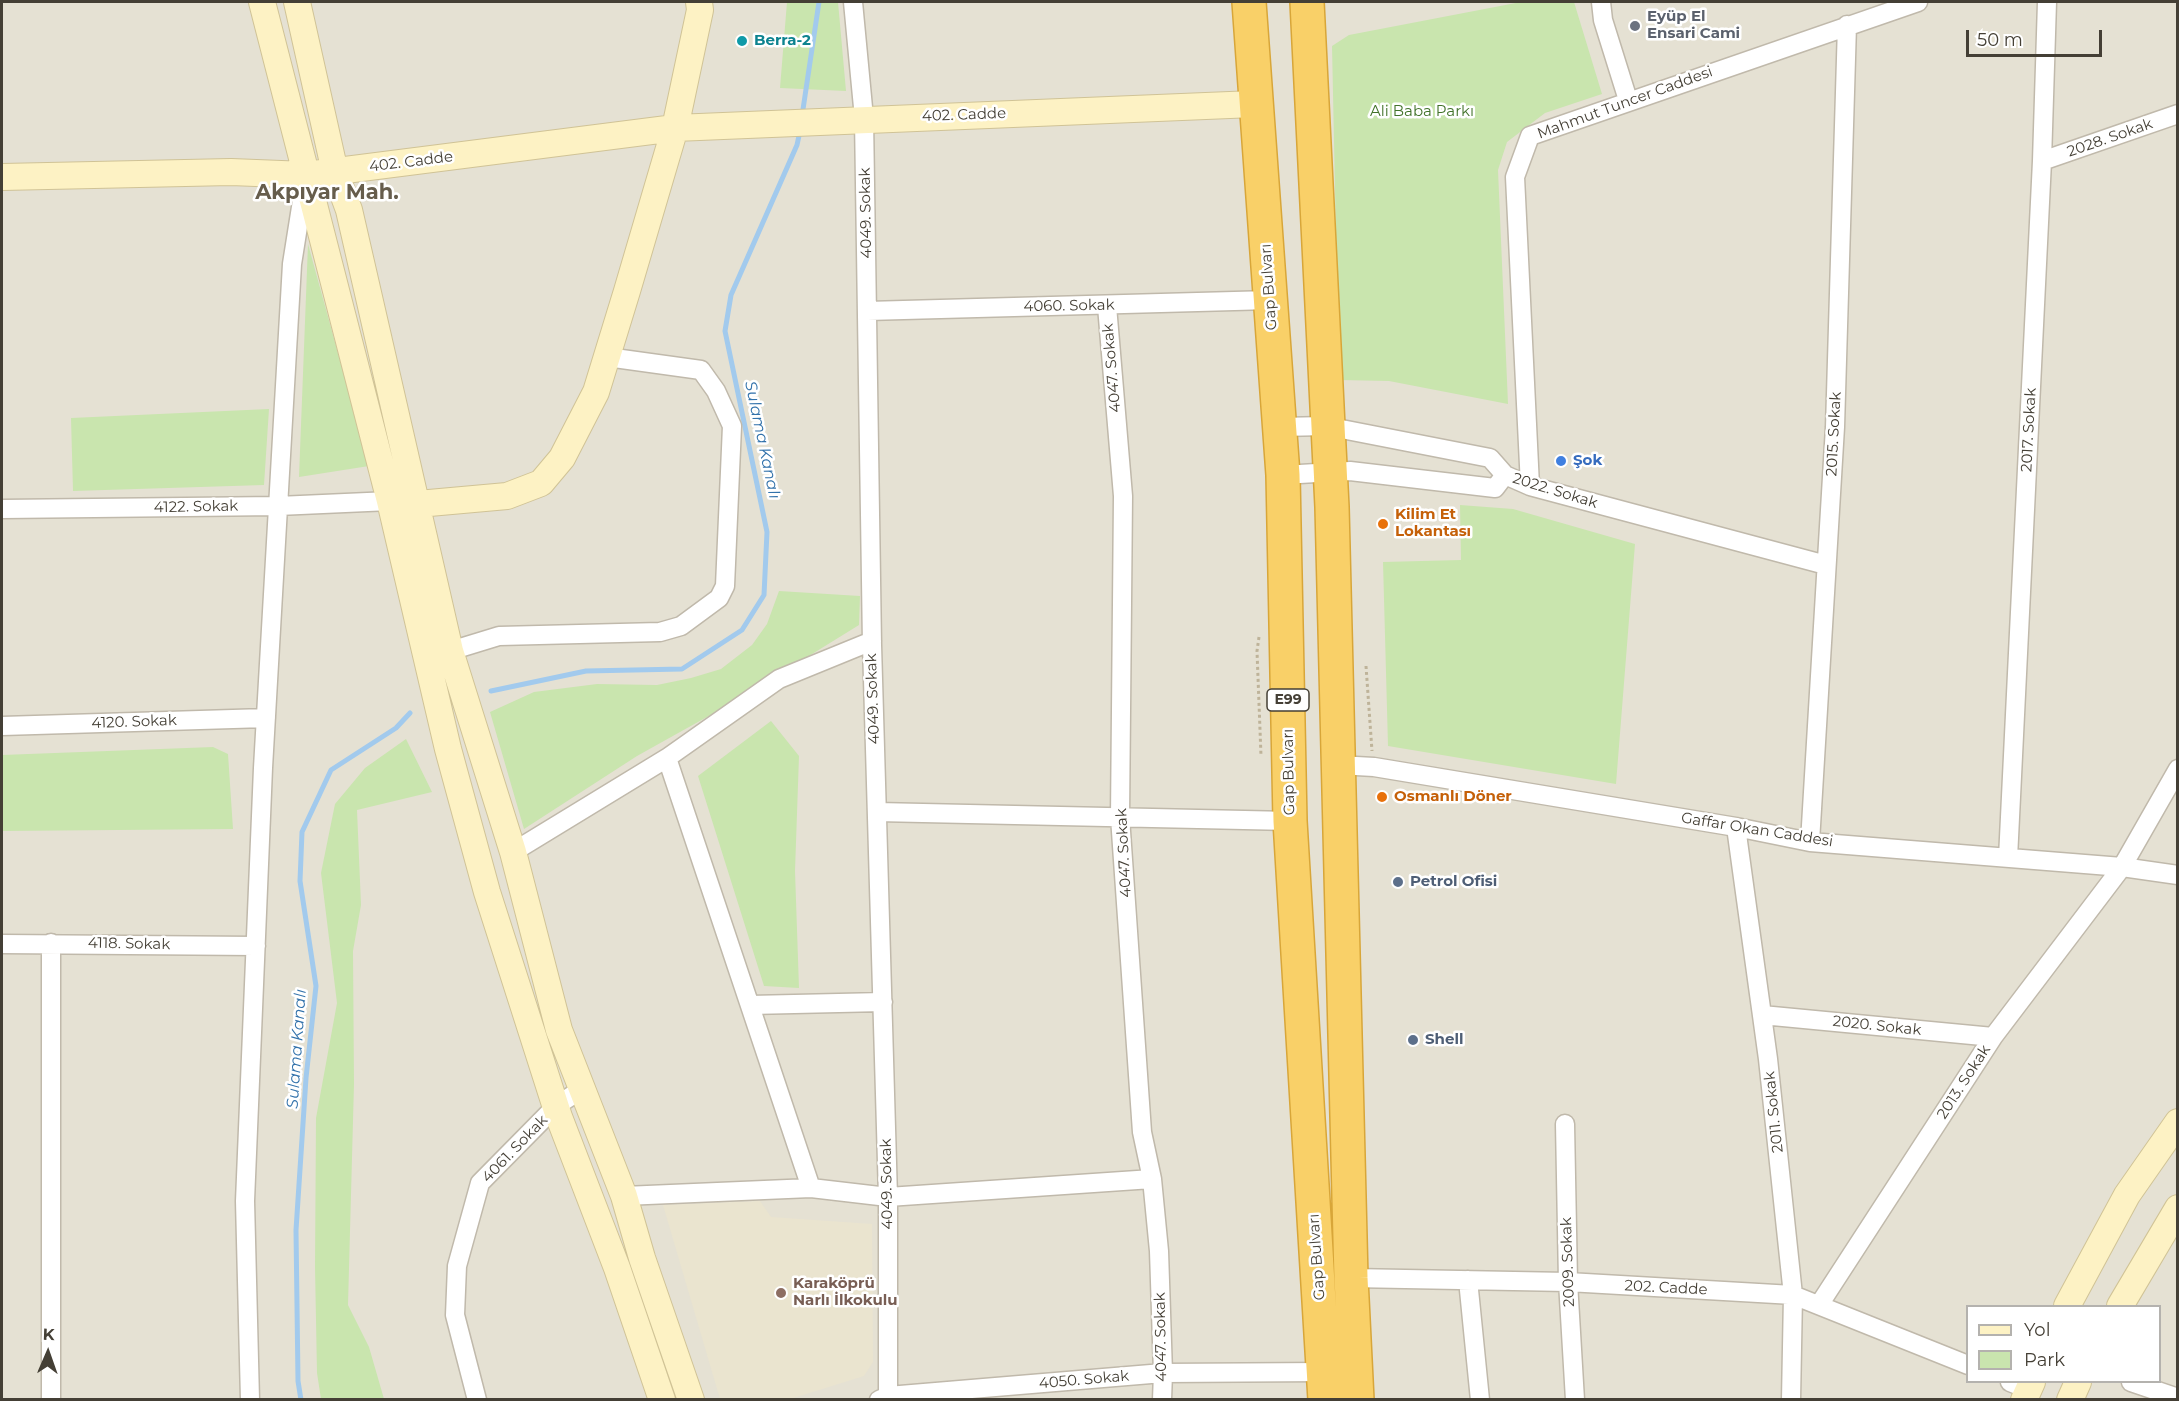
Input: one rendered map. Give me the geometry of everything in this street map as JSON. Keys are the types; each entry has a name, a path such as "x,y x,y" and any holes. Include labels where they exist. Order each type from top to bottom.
{"highway":[{"name":"Gap Bulvarı","path":"1249,2 1254,104 1283,475 1290,821 1325,1386"},
{"path":"1307,2 1329,472 1351,1278 1357,1400"}],"main road":[{"path":"262,2 390,501 445,738 487,892 556,1107 617,1268 662,1400"},
{"path":"297,2 335,172 349,210 450,651 513,852 559,1030 624,1196 691,1400"},
{"path":"418,504 507,496 541,483 562,458 596,392 607,357 675,128 700,10 699,2"},
{"name":"402. Cadde","path":"2,177 231,172 306,174 675,128 864,118 1254,104"},
{"path":"2068,1305 2127,1195 2178,1122"},
{"path":"2121,1305 2178,1208"},
{"path":"2070,1400 2078,1383"}],"street":[{"name":"4049. Sokak","path":"853,2 864,118 872,641 888,1197 884,1398"},
{"path":"1601,2 1603,20 1628,100"},
{"name":"Mahmut Tuncer Caddesi","path":"1530,486 1515,177 1530,136 1628,100 1918,2"},
{"name":"2017. Sokak","path":"2008,858 2042,161 2047,2"},
{"name":"2015. Sokak","path":"1810,842 1835,427 1847,26"},
{"name":"2028. Sokak","path":"2042,161 2178,114"},
{"path":"250,1400 245,1201 266,718 292,264 306,174"},
{"name":"4060. Sokak","path":"867,311 1271,300"},
{"name":"4047. Sokak","path":"1107,306 1123,496 1120,817 1143,1131 1152,1179 1159,1251 1162,1400"},
{"path":"450,651 500,636 660,632 681,626 719,598 725,586 732,426 716,391 701,370 607,357"},
{"path":"1280,427 1326,426 1490,458 1505,475"},
{"name":"2022. Sokak","path":"1283,475 1350,471 1495,488 1505,475 1530,486 1826,565"},
{"name":"4122. Sokak","path":"2,509 278,506 390,501"},
{"path":"513,852 667,758 779,679 872,641"},
{"name":"4120. Sokak","path":"2,726 266,718"},
{"path":"667,758 811,1188"},
{"name":"Gaffar Okan Caddesi","path":"1338,765 1374,767 1736,826 1810,842 2122,867 2178,875"},
{"name":"2013. Sokak","path":"1819,1305 1993,1037 2122,867 2178,769"},
{"path":"877,812 1290,821"},
{"name":"2011. Sokak","path":"1736,826 1762,1015 1793,1295 1791,1400"},
{"path":"51,943 51,1400"},
{"name":"4118. Sokak","path":"2,944 256,946"},
{"path":"750,1005 883,1002"},
{"name":"2020. Sokak","path":"1762,1015 1993,1037"},
{"name":"4061. Sokak","path":"477,1400 455,1315 457,1266 480,1183 556,1107 582,1089"},
{"name":"2009. Sokak","path":"1565,1124 1568,1282 1575,1400"},
{"path":"624,1196 811,1188 888,1197 1152,1179"},
{"name":"202. Cadde","path":"1351,1278 1568,1282 1793,1295 1966,1364"},
{"path":"1468,1280 1480,1400"},
{"name":"4050. Sokak","path":"884,1398 1163,1373 1325,1386"},
{"path":"2134,1383 2178,1398"}],"path":[{"path":"1366,666 1374,767"}],"shaded area":[{"path":"2,2 2177,2 2177,1399 2,1400"},
{"name":"Karaköprü Narlı İlkokulu","path":"760,1201 771,1217 872,1224 873,1362 864,1376 790,1399 720,1399 663,1205"}],"green space":[{"path":"787,2 838,2 846,91 780,88"},
{"name":"Ali Baba Parkı","path":"1521,2 1574,2 1602,94 1545,113 1507,142 1498,170 1508,404 1389,381 1339,380 1332,46 1349,35"},
{"path":"308,244 369,466 299,477"},
{"path":"269,409 264,485 73,491 71,418"},
{"path":"1460,505 1513,509 1635,544 1616,784 1388,746 1383,562 1461,560"},
{"path":"779,591 860,596 859,625 741,698 637,756 524,829 490,712 534,692 597,684 657,685 721,669 752,645 767,624"},
{"path":"771,721 799,756 795,871 799,988 764,986 698,776"},
{"path":"406,739 432,792 357,810 361,905 353,951 354,1084 348,1305 369,1347 384,1399 321,1399 317,1373 315,1267 316,1118 337,1003 321,873 335,804 365,768"},
{"path":"213,747 228,754 233,829 2,831 2,755"}],"waterway":[{"name":"Sulama Kanalı","path":"802,116 819,2"},
{"name":"Sulama Kanalı","path":"491,691 586,671 682,669 742,630 764,595 767,532 725,331 731,295 797,145 800,131"},
{"name":"Sulama Kanalı","path":"301,1400 298,1381 296,1230 306,1078 316,986 300,881 302,832 331,770 396,728 410,713"}],"place":[{"name":"Eyüp El Ensari Cami","path":"1635,26"},
{"name":"Berra-2","path":"742,41"},
{"name":"Şok","path":"1561,461"},
{"name":"Kilim Et Lokantası","path":"1383,524"},
{"name":"Osmanlı Döner","path":"1382,797"},
{"name":"Petrol Ofisi","path":"1398,882"},
{"name":"Shell","path":"1413,1040"},
{"name":"Karaköprü Narlı İlkokulu","path":"781,1293"}],"district":[{"name":"Akpıyar Mah.","path":"327,193"}]}
